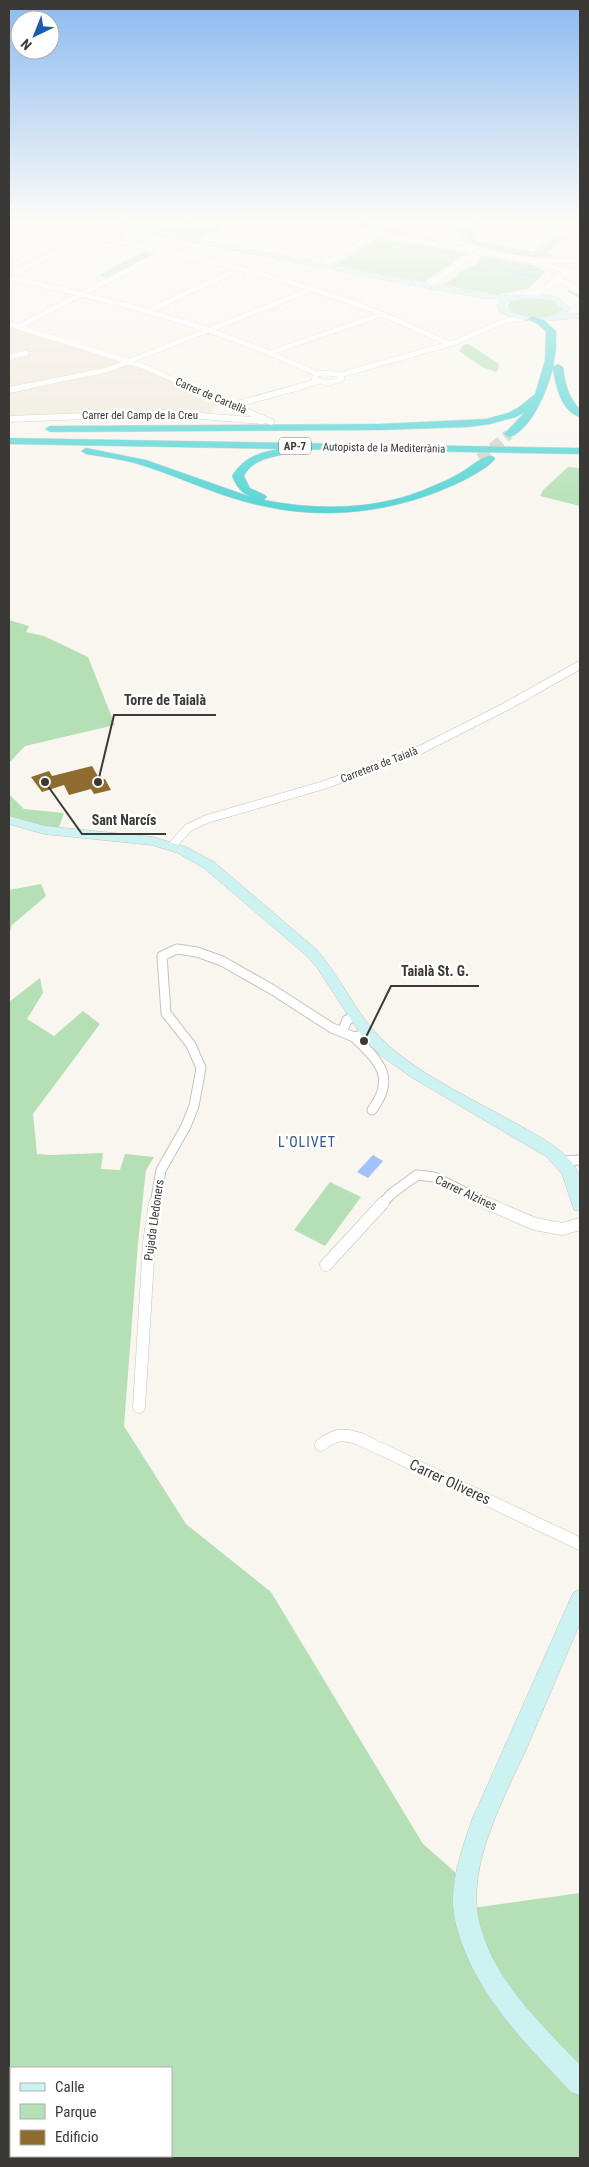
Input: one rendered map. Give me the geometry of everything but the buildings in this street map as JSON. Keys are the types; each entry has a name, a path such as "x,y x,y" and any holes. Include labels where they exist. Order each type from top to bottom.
{"highway":[{"path":"514,435 533,408 544,382 553,340 551,331 541,322 535,320"},
{"path":"514,435 542,405 558,367 562,344 561,335 553,322 554,320"},
{"path":"558,367 560,384 565,398 580,414"},
{"path":"37,430 379,427 468,424 497,420 512,415 524,409 538,396"},
{"name":"Autopista de la Mediterrània","path":"12,431 580,442"},
{"name":"Autopista de la Mediterrània","path":"9,441 580,452"},
{"path":"9,445 67,448 119,457 141,462 248,500 300,509 323,510 368,507 404,501 446,486 485,459"},
{"path":"445,449 285,451 255,459 240,471 238,476 246,490 263,498 309,506 354,505 384,501 412,494 451,478 485,459"}],"main road":[{"path":"9,820 44,830 140,838 172,846 208,865 312,953 332,979 355,1016 361,1036 401,1063 538,1144 562,1161 570,1171 580,1205"},
{"path":"580,1600 487,1812 472,1852 465,1897 466,1917 487,1971 532,2031 580,2083"}],"street":[{"path":"9,330 32,320"},
{"path":"183,320 272,352 318,374 329,372 340,375 449,344 504,321 511,320"},
{"path":"9,390 107,370 234,320"},
{"path":"272,352 365,320"},
{"path":"396,320 449,344"},
{"name":"Carrer de Cartellà","path":"9,324 130,361 270,422"},
{"path":"9,357 26,353"},
{"path":"317,382 314,377 318,374"},
{"path":"234,405 317,382 334,383 340,380 340,375"},
{"name":"Carrer del Camp de la Creu","path":"9,419 164,413 203,414 270,422"},
{"name":"Carretera de Taialà","path":"172,846 188,828 207,819 324,785 420,750 505,707 580,665"},
{"name":"Pujada Lledoners","path":"139,1407 149,1244 158,1183 161,1170 189,1119 198,1090 201,1068 191,1045 166,1014 162,956 174,950 196,951 207,954 248,974 332,1028 343,1030 347,1035 361,1036 380,1065 385,1078 385,1089 382,1099 372,1110"},
{"path":"343,1030 347,1020 355,1016"},
{"path":"562,1161 580,1160"},
{"name":"Carrer Alzines","path":"326,1265 391,1194 417,1175 434,1176 473,1197 535,1224 562,1230 580,1224"},
{"name":"Carrer Oliveres","path":"321,1445 332,1435 339,1433 360,1439 580,1544"}],"shaded area":[{"path":"9,325 138,366 223,404 213,408 211,413 166,411 9,417"}],"green space":[{"path":"469,344 499,364 498,370 496,372 482,367 459,351 463,345"},
{"path":"568,467 580,468 580,506 540,496 543,490"},
{"path":"9,620 29,626 26,632 44,636 88,657 115,725 25,746 9,763"},
{"path":"9,794 24,809 64,813 58,830 19,826 9,820"},
{"path":"41,884 46,896 12,925 9,934 9,890"},
{"path":"40,978 43,993 27,1019 54,1036 83,1011 100,1024 33,1114 37,1154 103,1153 101,1169 120,1170 125,1154 154,1157 146,1170 138,1243 124,1426 186,1524 271,1592 423,1844 455,1872 465,1909 580,1893 580,2158 9,2158 9,1002"},
{"path":"330,1182 361,1197 325,1246 294,1230"}],"water":[{"path":"373,1155 383,1161 368,1178 357,1172"}],"tunnel":[{"path":"480,459 509,434"}],"place":[{"name":"Sant Narcís","path":"45,782"},
{"name":"Torre de Taialà","path":"98,782"},
{"name":"Taialà St. G.","path":"364,1041"}],"district":[{"name":"L'OLIVET","path":"307,1142"}]}
